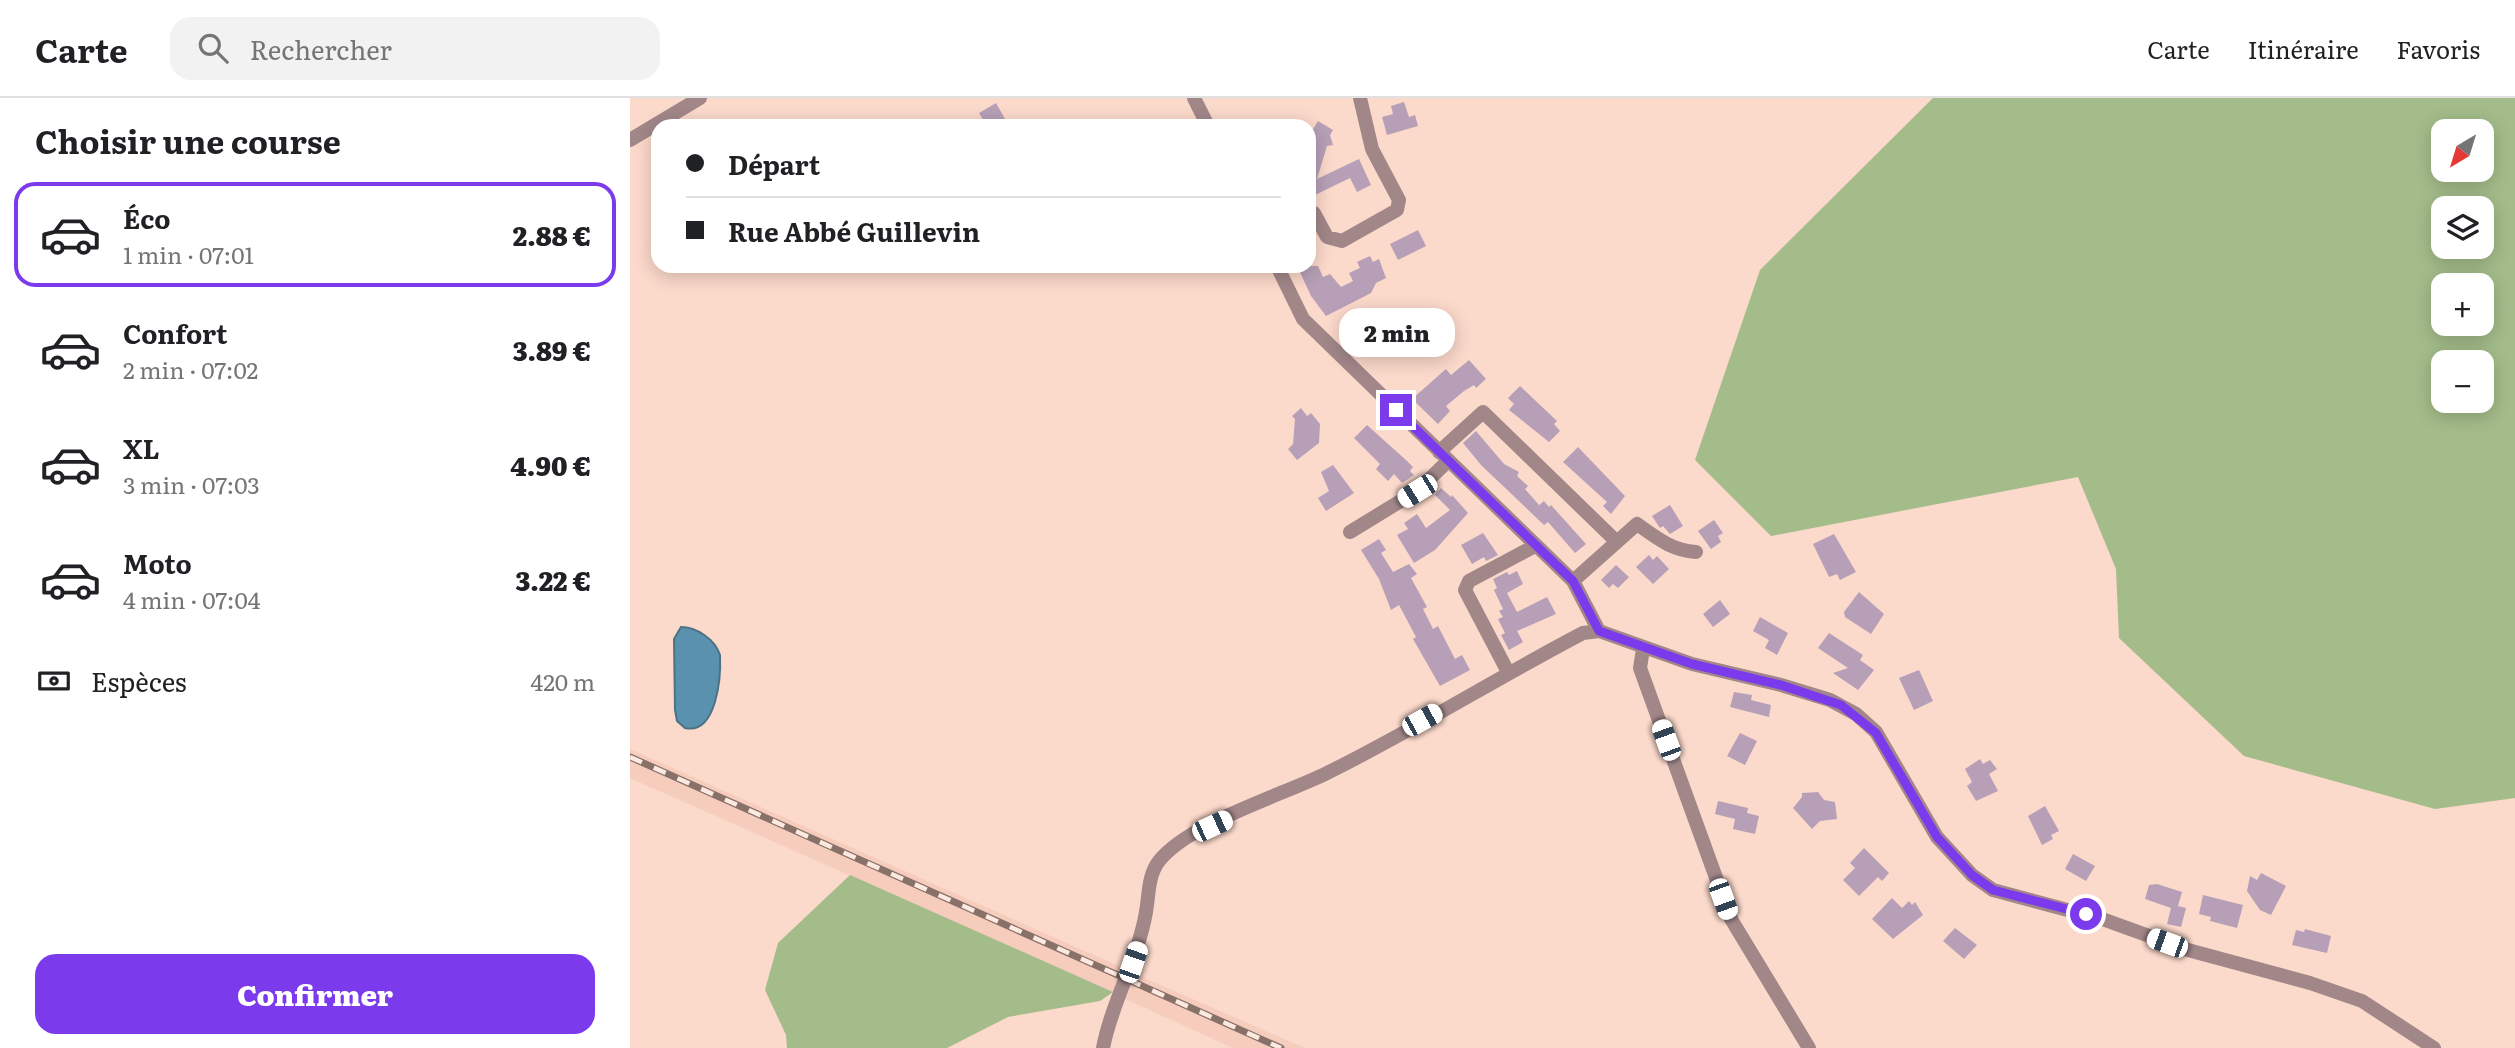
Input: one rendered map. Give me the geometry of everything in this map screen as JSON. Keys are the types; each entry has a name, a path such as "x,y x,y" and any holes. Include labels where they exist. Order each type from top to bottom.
{"street":[{"path":"665,119 700,98"},
{"path":"1194,98 1204,119"},
{"path":"1316,217 1327,237 1342,242 1397,210 1399,200 1372,149 1360,98"},
{"path":"630,140 651,127"},
{"path":"1280,273 1303,320 1573,581 1599,631"},
{"path":"1350,532 1417,491 1483,412 1617,542"},
{"path":"1573,581 1637,524 1678,551 1696,552"},
{"path":"1508,672 1465,590 1469,581 1535,546"},
{"path":"1103,1048 1114,1007 1140,942 1152,874 1166,853 1212,826 1327,773 1583,633 1599,631 1643,649 1830,700 1856,714 1876,733 1937,837 1972,875 1993,890 2105,920 2188,950 2310,983 2354,998 2434,1048"},
{"path":"1643,649 1640,668 1731,919 1809,1048"}],"shaded area":[{"path":"630,749 1123,968 1113,992 630,778"},
{"path":"1135,974 1305,1048 1233,1048 1123,998"}],"green space":[{"path":"1933,98 2515,98 2515,798 2435,809 2244,756 2119,638 2116,569 2078,477 1771,536 1695,460 1760,270"},
{"path":"850,875 1113,992 1100,1001 1008,1017 947,1048 787,1048 786,1035 765,990 778,943"}],"water":[{"path":"681,627 704,635 718,649 720,655 715,702 710,714 696,728 685,728 677,721 675,710 674,639"}],"building":[{"path":"1404,102 1409,117 1415,115 1418,126 1387,135 1382,117 1393,114 1391,106"},
{"path":"996,103 1005,119 983,119 979,113"},
{"path":"1318,121 1333,130 1330,135 1333,145 1327,146 1317,179 1359,159 1371,185 1357,192 1350,178 1316,195"},
{"path":"1418,230 1426,246 1398,260 1390,244"},
{"path":"1370,256 1373,262 1379,259 1386,278 1376,283 1371,293 1326,316 1311,296 1300,273 1316,273 1318,266 1323,277 1330,274 1341,287 1353,281 1349,273 1360,268 1357,262"},
{"path":"1469,360 1486,379 1476,388 1474,385 1464,391 1446,406 1450,411 1438,424 1412,399 1446,369 1451,375"},
{"path":"1520,386 1557,421 1554,424 1560,431 1549,442 1509,410 1514,404 1508,398"},
{"path":"1301,408 1307,416 1311,413 1320,424 1319,443 1297,460 1288,449 1293,444 1295,419 1292,416"},
{"path":"1367,425 1413,467 1410,471 1414,475 1402,483 1394,474 1388,481 1376,469 1380,464 1354,438"},
{"path":"1476,431 1504,464 1519,472 1517,476 1528,486 1525,489 1539,505 1536,508 1544,501 1549,507 1551,505 1586,544 1575,553 1548,522 1544,525 1481,465 1463,443"},
{"path":"1578,447 1625,496 1611,514 1603,506 1607,502 1563,462"},
{"path":"1333,465 1354,493 1326,511 1318,498 1329,491 1321,472"},
{"path":"1441,488 1451,497 1452,495 1468,513 1435,550 1414,563 1397,535 1408,529 1404,523 1417,514 1426,528 1450,510 1435,495"},
{"path":"1670,505 1683,526 1670,534 1663,526 1660,528 1652,516"},
{"path":"1714,520 1723,533 1718,536 1721,542 1711,549 1698,531"},
{"path":"1483,533 1498,555 1486,561 1484,557 1472,564 1461,545"},
{"path":"1834,534 1856,572 1840,580 1837,574 1829,577 1813,544"},
{"path":"1379,539 1386,550 1381,553 1393,572 1409,564 1417,574 1411,578 1427,607 1423,609 1433,629 1438,626 1455,659 1462,655 1470,670 1440,686 1413,639 1416,637 1399,605 1391,610 1379,579 1361,550"},
{"path":"1649,555 1653,560 1657,556 1669,569 1653,584 1636,567"},
{"path":"1616,565 1629,577 1618,588 1613,584 1609,588 1601,580"},
{"path":"1517,571 1523,584 1507,593 1517,612 1547,597 1556,614 1517,631 1523,642 1509,650 1501,635 1505,633 1498,619 1503,617 1499,611 1503,609 1494,590 1497,588 1493,579 1507,572 1509,575"},
{"path":"1859,592 1884,614 1871,634 1845,617 1844,612"},
{"path":"1720,600 1730,614 1713,627 1703,614"},
{"path":"1760,617 1788,633 1777,655 1765,648 1769,640 1753,631"},
{"path":"1829,633 1863,655 1860,660 1874,670 1858,690 1833,673 1848,668 1818,648"},
{"path":"1919,670 1933,701 1914,710 1899,678"},
{"path":"1734,692 1752,695 1751,700 1771,705 1769,717 1730,707"},
{"path":"1740,733 1757,741 1745,765 1727,756"},
{"path":"1980,759 1983,764 1990,760 1997,769 1989,774 1998,791 1976,801 1967,786 1972,782 1965,769"},
{"path":"1818,792 1824,800 1835,802 1837,819 1820,821 1812,829 1793,808 1802,793"},
{"path":"1718,801 1748,808 1747,813 1759,816 1755,834 1733,829 1735,819 1715,814"},
{"path":"2045,806 2059,831 2051,835 2053,839 2042,845 2028,816"},
{"path":"1864,848 1889,873 1882,881 1878,877 1859,896 1843,880 1855,868 1850,863"},
{"path":"2073,854 2095,866 2086,881 2065,869"},
{"path":"2261,873 2286,886 2271,915 2260,910 2247,891 2250,876 2257,880"},
{"path":"2157,884 2182,892 2178,906 2186,908 2181,927 2167,924 2171,908 2145,899 2149,885"},
{"path":"2203,895 2243,905 2237,928 2210,921 2211,917 2199,914"},
{"path":"1892,898 1902,908 1909,901 1912,905 1915,902 1923,915 1893,939 1872,919"},
{"path":"1955,928 1977,945 1964,959 1943,941"},
{"path":"2305,929 2331,936 2327,953 2292,945 2296,930 2304,932"}],"railway":[{"path":"630,757 1281,1048"}],"route":[{"path":"1396,410 1573,581 1599,631 1643,649 1692,664 1781,685 1841,705 1856,714 1876,733 1937,837 1972,875 1993,890 2086,914"}]}
